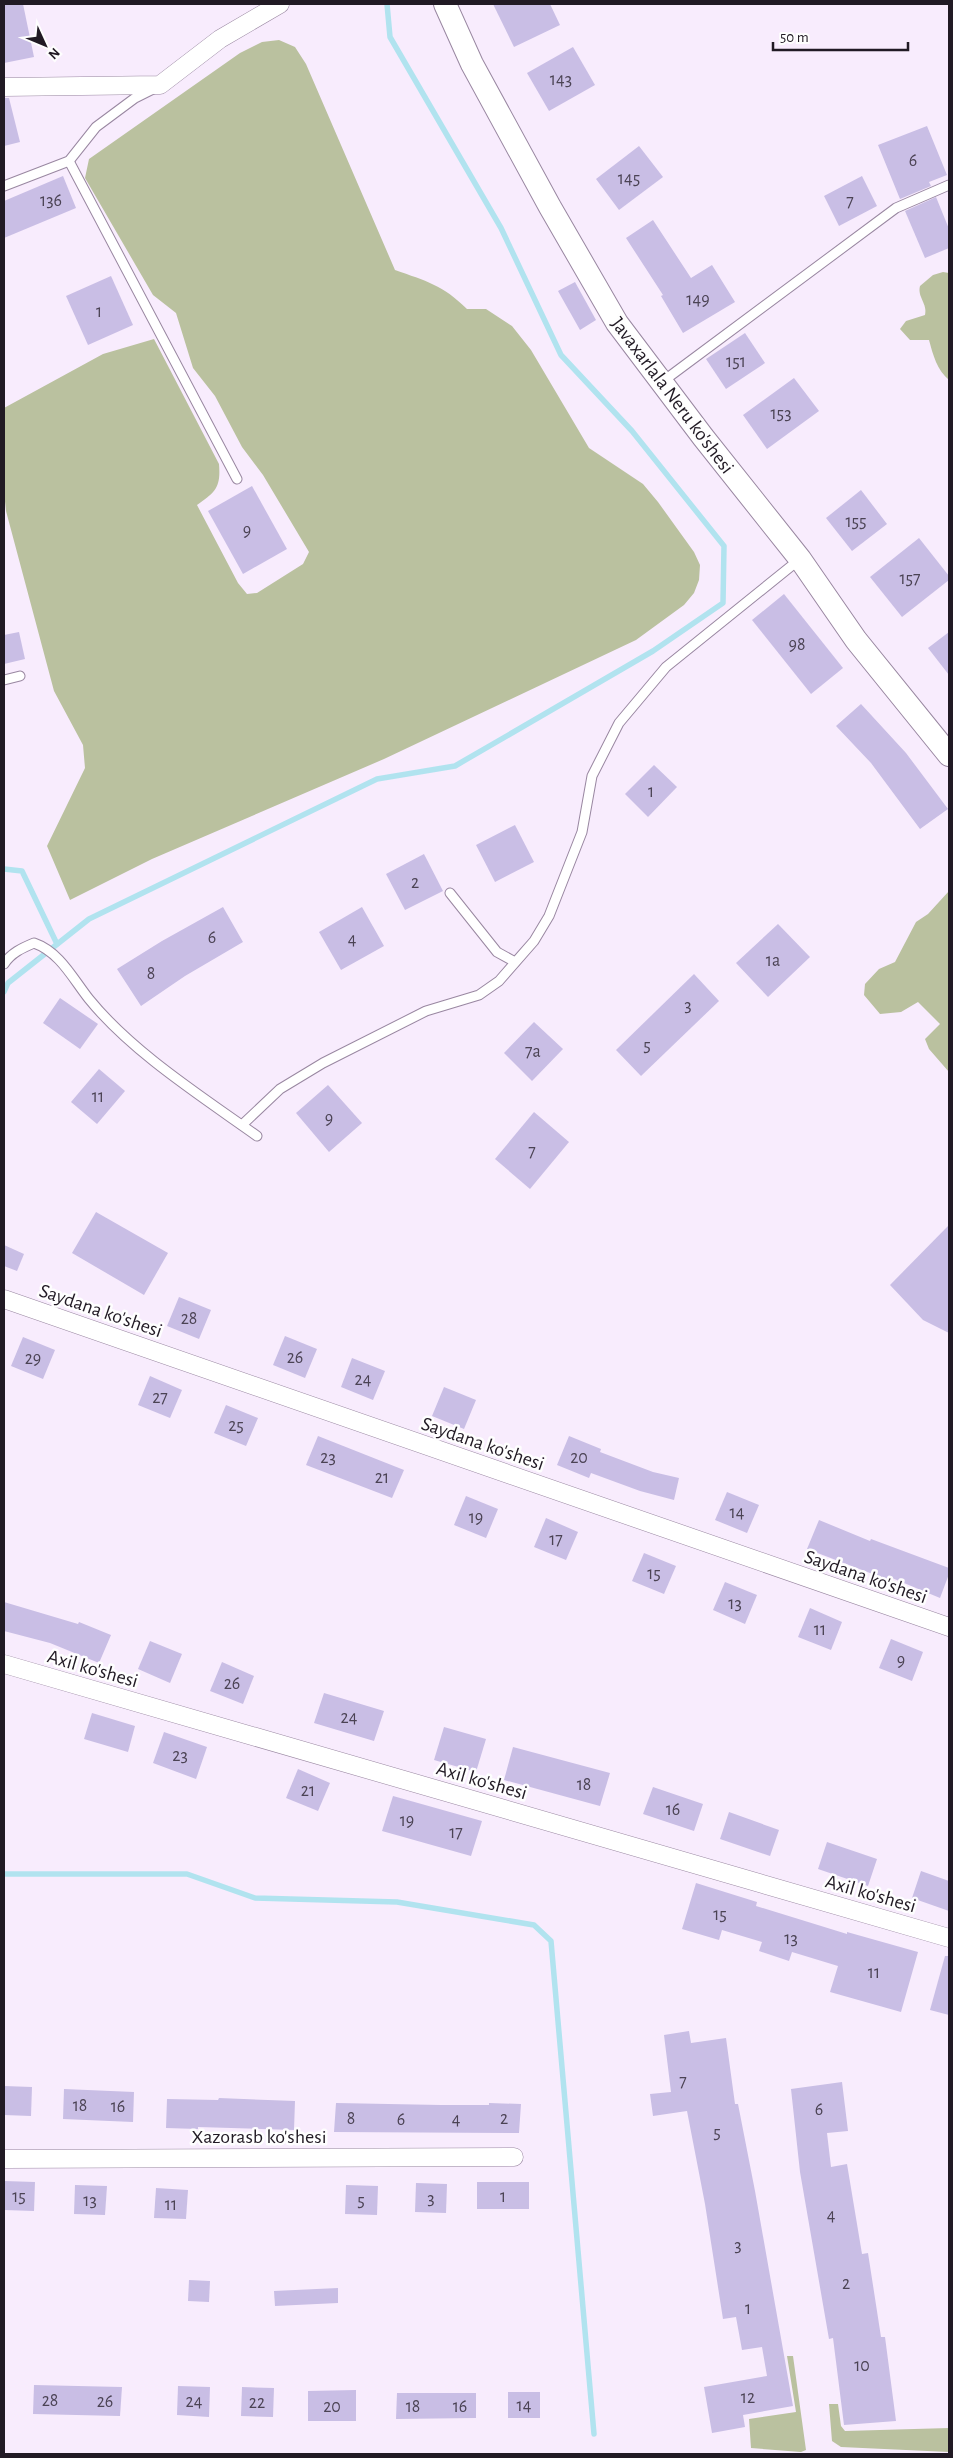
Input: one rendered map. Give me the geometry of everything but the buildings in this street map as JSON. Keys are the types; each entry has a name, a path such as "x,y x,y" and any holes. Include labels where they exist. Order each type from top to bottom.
{"street":[{"path":"4,87 160,86 220,40 280,4"},
{"name":"Javaxarlala Neru ko'shesi","path":"444,4 472,64 554,215 616,323 800,559 856,640 949,755"},
{"name":"Saydana ko'shesi","path":"4,1299 949,1627"},
{"name":"Axil ko'shesi","path":"4,1664 949,1938"},
{"name":"Xazorasb ko'shesi","path":"4,2158 514,2156"}],"lane":[{"path":"4,186 69,161 96,127 135,98 160,86"},
{"path":"69,161 237,479"},
{"path":"662,382 896,208 949,185"},
{"path":"242,1125 280,1089 323,1063 426,1011 479,995 499,981 534,941 549,916 582,832 592,776 619,723 666,667 800,559"},
{"path":"4,680 20,676"},
{"path":"450,894 497,952 515,962"},
{"path":"4,964 9,957 22,948 34,943 42,946 56,956 89,1000 121,1033 257,1136"}],"green space":[{"path":"279,40 295,47 306,64 395,270 442,289 467,309 486,309 512,326 531,350 589,448 643,484 658,502 694,552 700,565 699,580 694,593 684,605 636,640 384,759 152,859 70,900 47,846 85,768 83,745 54,691 6,511 4,492 4,408 103,354 154,339 219,464 219,479 216,489 197,505 238,583 247,594 257,593 303,564 309,552 263,475 242,447 215,396 193,368 176,313 153,295 85,178 89,159 240,53 262,42"},
{"path":"943,272 949,273 949,380 938,367 929,340 910,340 900,329 906,321 925,315 926,311 919,290 920,286 933,275"},
{"path":"949,891 949,1072 929,1049 925,1039 940,1024 918,1002 901,1012 880,1014 864,995 865,984 879,969 895,962 916,922 928,914"},
{"path":"787,2356 793,2356 806,2450 801,2452 751,2448 749,2419 796,2412"},
{"path":"829,2404 838,2404 841,2426 845,2431 949,2428 949,2452 841,2447 832,2441"}],"waterway":[{"path":"4,992 8,983 89,919 377,779 455,766 653,651 723,603 724,546 632,431 561,355 501,228 390,37 387,4"},
{"path":"4,869 22,871 57,944"},
{"path":"4,1874 187,1874 255,1898 397,1902 534,1925 551,1941 594,2434"}]}
